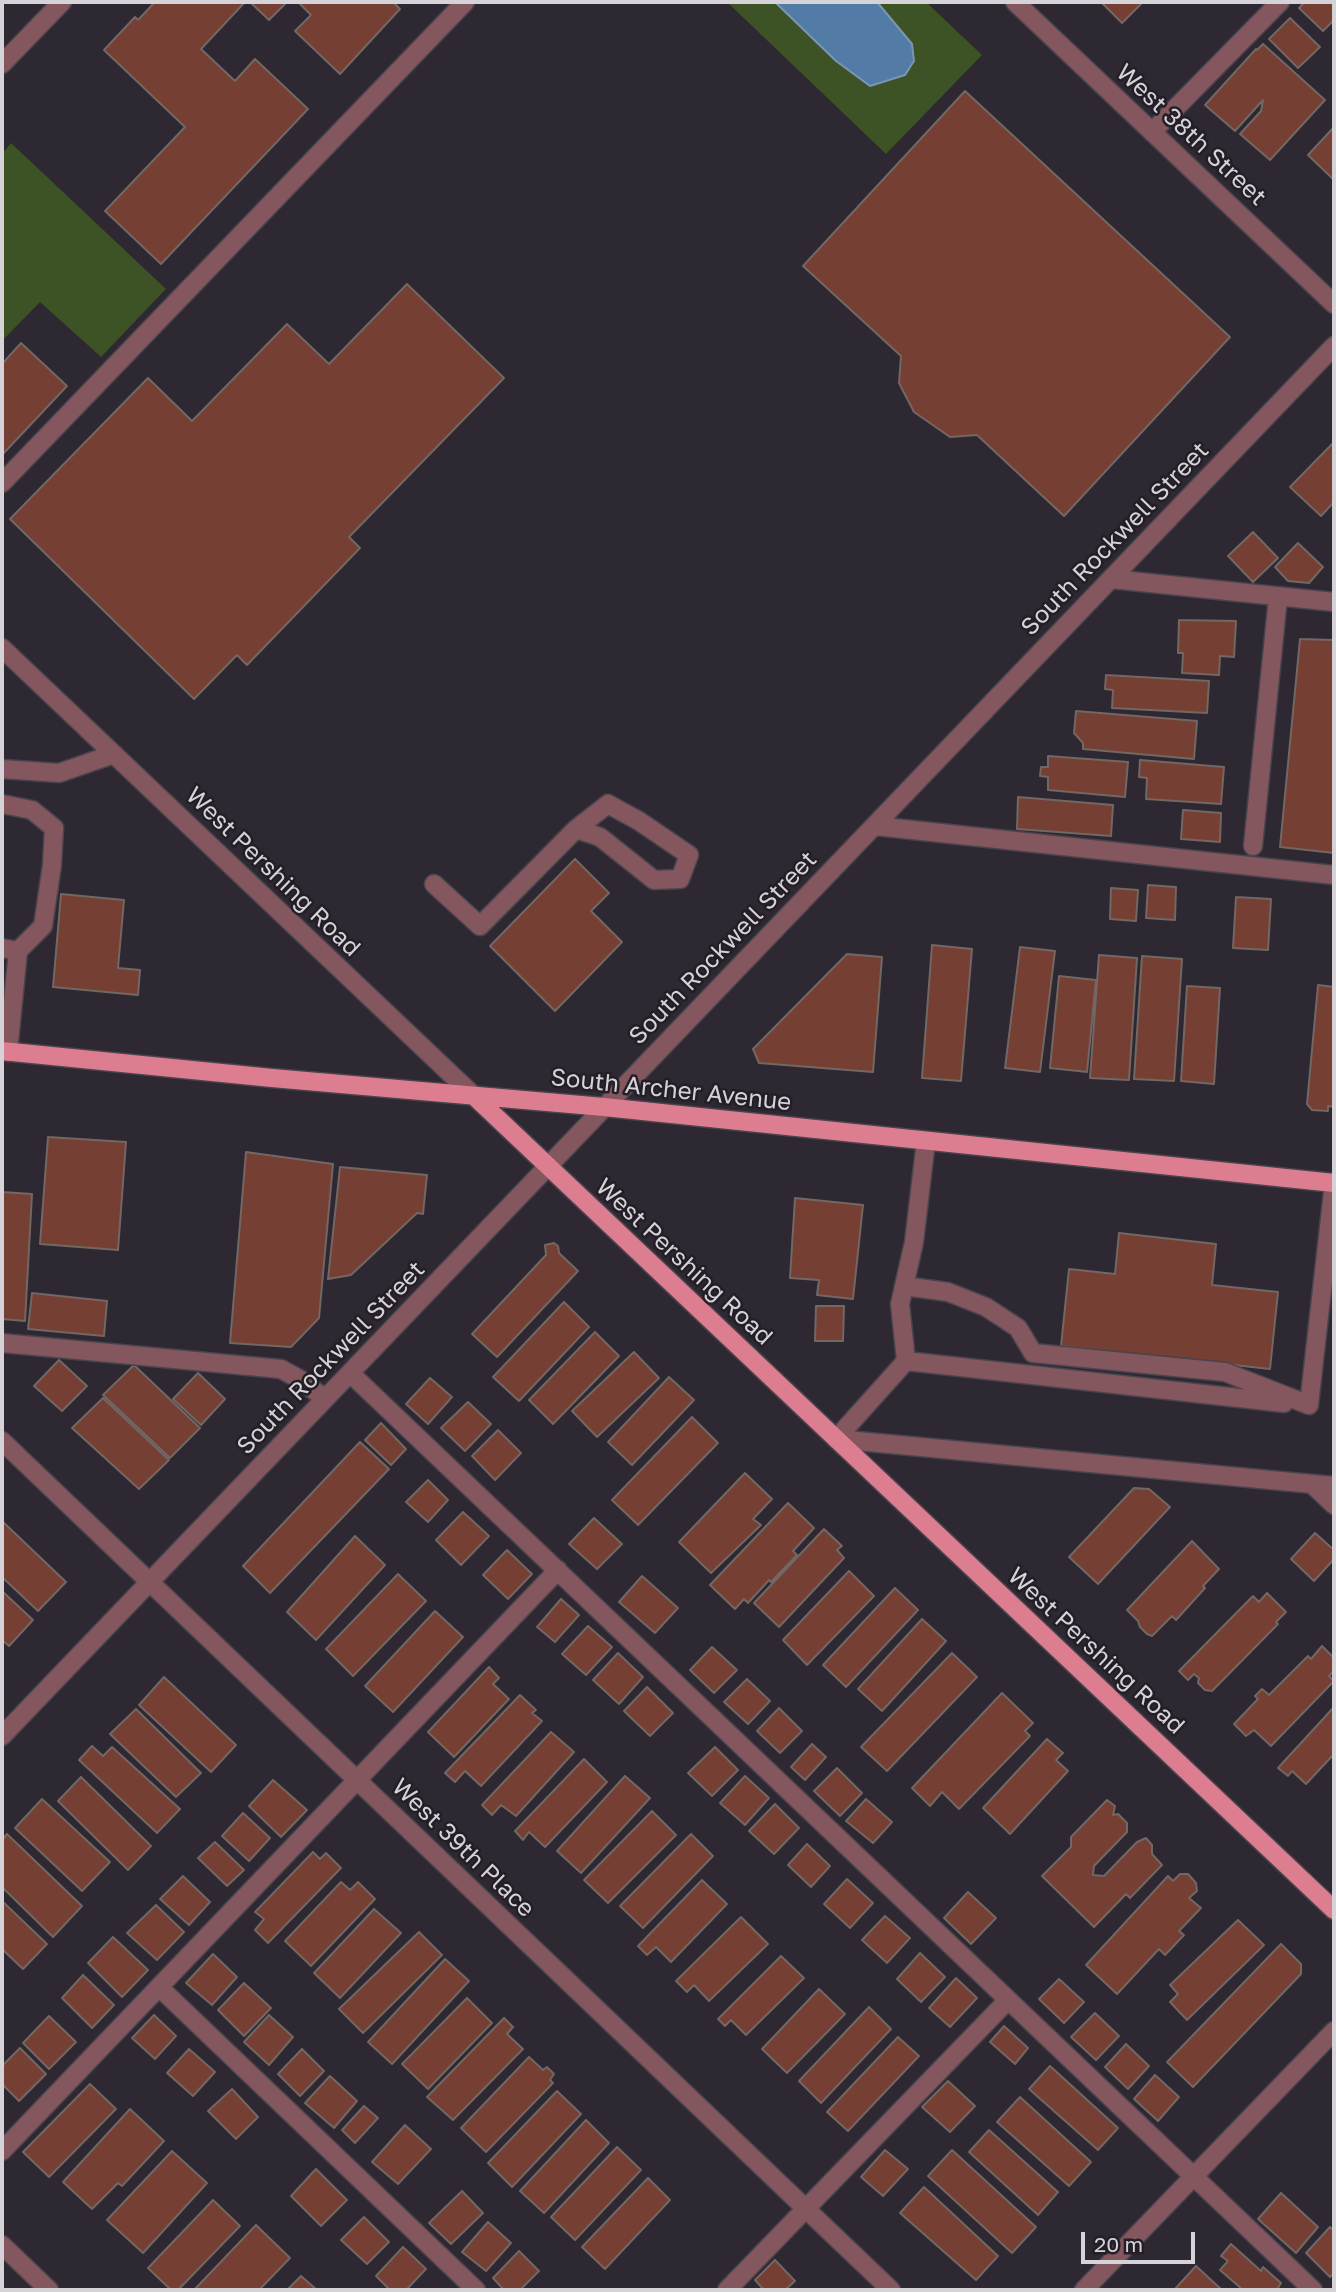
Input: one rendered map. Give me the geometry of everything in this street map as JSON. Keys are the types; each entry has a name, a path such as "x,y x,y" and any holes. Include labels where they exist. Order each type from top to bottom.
{"main road":[{"name":"South Archer Avenue","path":"5,1051 604,1107 1334,1183"},
{"name":"West Pershing Road","path":"474,1096 1334,1910"}],"street":[{"path":"2,64 62,2"},
{"path":"2,483 465,2"},
{"name":"West 38th Street","path":"1015,2 1334,304"},
{"path":"1152,132 1280,2"},
{"name":"South Rockwell Street","path":"2,1736 1334,346"},
{"path":"1111,579 1334,603"},
{"path":"1253,846 1279,597"},
{"name":"West Pershing Road","path":"2,648 474,1096"},
{"path":"2,769 59,773 114,754"},
{"path":"2,804 32,810 54,828 52,865 43,926 10,949 5,1051"},
{"path":"434,884 480,926 576,829 608,804 639,821 689,855 680,879 654,880 600,836 576,829"},
{"path":"874,825 1334,875"},
{"path":"836,1438 906,1361 900,1304 914,1242 926,1141"},
{"path":"1309,1405 1334,1183"},
{"path":"904,1286 948,1292 986,1307 1018,1328 1033,1353 1225,1372 1309,1405"},
{"path":"2,1343 282,1369 325,1399"},
{"path":"906,1361 1309,1405"},
{"path":"350,1373 1313,2290"},
{"path":"836,1438 1334,1486"},
{"name":"West 39th Place","path":"2,1441 891,2290"},
{"path":"1313,1485 1334,1506"},
{"path":"2,2151 558,1570"},
{"path":"159,1987 476,2290"},
{"path":"727,2290 1008,2000"},
{"path":"1084,2290 1334,2031"},
{"path":"2,2245 49,2290"}],"green space":[{"path":"727,2 926,2 982,55 886,154"},
{"path":"11,143 166,289 101,357 40,302 2,341 2,154"}],"water":[{"path":"775,2 877,2 912,44 914,61 905,75 870,86 836,61"}],"building":[{"path":"155,2 245,2 201,49 235,81 255,59 308,109 161,264 105,211 185,127 104,50 135,17 138,20"},
{"path":"250,2 287,2 269,20"},
{"path":"298,2 393,2 400,9 340,74 295,31 311,15"},
{"path":"1101,2 1143,2 1122,23"},
{"path":"1305,2 1334,2 1334,20 1323,31 1299,8"},
{"path":"1290,18 1320,47 1298,68 1269,39"},
{"path":"1263,44 1325,100 1270,160 1240,134 1261,111 1263,100 1235,131 1205,105"},
{"path":"965,91 1230,337 1064,516 977,435 950,437 914,412 899,383 901,356 803,266"},
{"path":"1334,127 1334,180 1308,155"},
{"path":"407,284 504,378 349,537 360,548 247,665 237,655 194,699 10,519 148,378 192,421 287,324 329,364"},
{"path":"21,343 67,386 2,455 2,364"},
{"path":"1334,442 1334,502 1321,516 1290,487"},
{"path":"1253,532 1278,558 1253,582 1228,556"},
{"path":"1298,543 1323,567 1309,583 1288,581 1275,567"},
{"path":"1179,620 1236,621 1234,657 1220,656 1219,675 1182,673 1183,653 1178,653"},
{"path":"1300,639 1334,640 1334,853 1280,847"},
{"path":"1106,675 1209,681 1207,713 1112,708 1113,690 1105,689"},
{"path":"1076,711 1197,721 1194,759 1083,749 1083,743 1074,733"},
{"path":"1048,756 1128,762 1125,797 1048,790 1048,777 1040,776 1041,767 1048,767"},
{"path":"1140,760 1224,767 1221,804 1146,799 1147,778 1139,777"},
{"path":"1018,797 1113,805 1111,836 1017,829"},
{"path":"1183,810 1221,813 1220,842 1181,839"},
{"path":"575,859 609,893 591,911 622,942 555,1011 490,946"},
{"path":"1148,885 1176,887 1175,920 1146,918"},
{"path":"1111,888 1138,890 1136,921 1110,919"},
{"path":"61,894 124,900 118,968 140,970 138,995 53,987"},
{"path":"1236,897 1271,899 1268,950 1233,948"},
{"path":"932,945 972,949 961,1081 922,1078"},
{"path":"1020,947 1055,951 1040,1072 1005,1068"},
{"path":"847,954 882,957 873,1072 759,1063 753,1049"},
{"path":"1099,955 1137,958 1129,1080 1090,1078"},
{"path":"1142,956 1182,959 1174,1081 1134,1079"},
{"path":"1059,976 1096,980 1087,1072 1050,1068"},
{"path":"1318,985 1334,987 1334,1107 1328,1106 1328,1111 1312,1110 1307,1104"},
{"path":"1187,986 1220,988 1214,1084 1181,1081"},
{"path":"48,1137 126,1142 118,1250 40,1244"},
{"path":"246,1152 333,1164 319,1318 291,1347 230,1343"},
{"path":"340,1167 427,1175 423,1214 417,1213 351,1275 328,1279"},
{"path":"2,1192 32,1194 25,1321 2,1319"},
{"path":"795,1198 863,1205 853,1299 817,1295 819,1280 790,1278"},
{"path":"1119,1233 1216,1244 1212,1285 1278,1292 1270,1369 1061,1346 1069,1269 1115,1274"},
{"path":"554,1243 558,1246 559,1253 578,1271 497,1357 472,1334 546,1255 545,1245"},
{"path":"32,1293 107,1301 104,1336 28,1329"},
{"path":"564,1302 589,1327 519,1401 493,1377"},
{"path":"816,1306 844,1306 843,1341 815,1341"},
{"path":"595,1332 619,1356 553,1424 529,1400"},
{"path":"634,1352 659,1378 597,1437 572,1411"},
{"path":"59,1360 87,1386 62,1411 34,1386"},
{"path":"134,1365 200,1428 170,1458 103,1395"},
{"path":"198,1373 225,1399 201,1425 173,1399"},
{"path":"669,1377 694,1400 632,1465 608,1442"},
{"path":"430,1378 452,1397 428,1424 406,1404"},
{"path":"103,1398 169,1460 139,1489 72,1428"},
{"path":"468,1402 491,1424 465,1451 441,1428"},
{"path":"692,1417 718,1443 638,1525 612,1500"},
{"path":"381,1423 406,1449 391,1465 365,1440"},
{"path":"498,1430 521,1453 495,1480 472,1456"},
{"path":"360,1442 389,1469 270,1593 243,1566"},
{"path":"745,1473 772,1499 753,1519 761,1525 711,1573 679,1542"},
{"path":"428,1480 448,1500 428,1522 406,1502"},
{"path":"1134,1488 1149,1489 1170,1507 1098,1584 1069,1557"},
{"path":"788,1503 814,1528 793,1551 797,1555 771,1582 769,1580 748,1603 744,1599 735,1609 710,1585"},
{"path":"463,1512 489,1536 461,1565 436,1540"},
{"path":"594,1518 622,1544 597,1569 569,1544"},
{"path":"2,1521 66,1582 38,1611 2,1577"},
{"path":"824,1529 842,1546 837,1550 844,1558 779,1627 754,1603"},
{"path":"1315,1533 1334,1550 1334,1559 1314,1581 1291,1559"},
{"path":"355,1536 385,1565 316,1640 287,1612"},
{"path":"1192,1541 1219,1569 1176,1620 1172,1616 1152,1636 1147,1634 1127,1610"},
{"path":"507,1550 532,1574 508,1599 483,1575"},
{"path":"849,1571 874,1596 807,1665 783,1640"},
{"path":"398,1574 426,1601 353,1676 326,1649"},
{"path":"642,1576 678,1608 655,1633 619,1602"},
{"path":"895,1588 918,1610 846,1687 823,1665"},
{"path":"2,1591 33,1620 9,1646 2,1640"},
{"path":"1267,1593 1286,1612 1276,1622 1278,1624 1212,1691 1205,1690 1194,1674 1188,1680 1179,1671 1253,1596 1259,1602"},
{"path":"561,1599 579,1615 555,1642 537,1627"},
{"path":"435,1611 463,1637 393,1712 365,1686"},
{"path":"922,1619 946,1641 882,1711 858,1689"},
{"path":"588,1626 612,1647 586,1675 562,1654"},
{"path":"1322,1646 1334,1658 1334,1670 1329,1676 1334,1681 1271,1746 1254,1730 1246,1736 1234,1724 1258,1699 1255,1696 1262,1689 1269,1695 1308,1656 1311,1659"},
{"path":"712,1647 737,1670 714,1693 690,1670"},
{"path":"618,1653 643,1677 619,1704 593,1680"},
{"path":"952,1653 977,1677 887,1771 861,1747"},
{"path":"489,1667 499,1678 493,1684 509,1699 454,1757 428,1732"},
{"path":"164,1677 236,1745 211,1772 139,1705"},
{"path":"747,1679 770,1701 748,1724 724,1702"},
{"path":"647,1687 673,1713 650,1736 624,1711"},
{"path":"1002,1693 1033,1723 1025,1731 1030,1736 959,1809 942,1792 930,1806 912,1788"},
{"path":"520,1695 536,1710 532,1713 542,1721 481,1786 465,1771 455,1782 445,1773"},
{"path":"1334,1707 1334,1754 1306,1784 1292,1771 1288,1776 1278,1768"},
{"path":"779,1708 802,1731 780,1753 757,1731"},
{"path":"136,1709 201,1773 176,1797 110,1734"},
{"path":"551,1732 574,1752 516,1816 501,1805 492,1815 482,1805"},
{"path":"1047,1739 1063,1753 1056,1760 1068,1771 1010,1834 983,1808"},
{"path":"812,1744 826,1757 805,1780 791,1767"},
{"path":"92,1746 103,1756 112,1747 180,1809 157,1833 79,1760"},
{"path":"715,1747 738,1770 712,1796 688,1773"},
{"path":"584,1759 607,1782 545,1847 529,1832 523,1840 515,1831"},
{"path":"837,1768 862,1793 840,1816 814,1791"},
{"path":"625,1776 650,1798 581,1873 557,1851"},
{"path":"745,1776 769,1798 745,1825 720,1803"},
{"path":"81,1777 151,1846 128,1870 58,1801"},
{"path":"273,1780 307,1810 281,1837 249,1806"},
{"path":"42,1799 110,1862 82,1891 15,1828"},
{"path":"866,1799 892,1822 873,1843 846,1821"},
{"path":"1107,1800 1115,1806 1113,1815 1118,1814 1127,1823 1127,1832 1094,1866 1093,1875 1104,1876 1137,1842 1146,1838 1152,1845 1152,1854 1162,1865 1130,1898 1126,1894 1094,1927 1042,1876 1071,1847 1071,1837"},
{"path":"775,1804 799,1828 774,1854 749,1831"},
{"path":"652,1811 676,1835 608,1903 584,1880"},
{"path":"243,1813 270,1838 249,1861 222,1836"},
{"path":"7,1834 82,1906 53,1937 2,1887 2,1840"},
{"path":"691,1834 713,1856 643,1928 620,1906"},
{"path":"215,1842 244,1870 227,1886 198,1858"},
{"path":"807,1844 830,1866 811,1887 788,1865"},
{"path":"313,1852 320,1859 326,1853 341,1868 268,1943 255,1930 264,1919 255,1912"},
{"path":"1180,1874 1188,1874 1196,1883 1197,1891 1189,1898 1201,1908 1179,1931 1184,1935 1165,1955 1159,1949 1117,1994 1086,1965 1168,1876 1173,1881"},
{"path":"183,1876 210,1902 189,1925 160,1899"},
{"path":"847,1879 873,1903 850,1928 824,1904"},
{"path":"702,1880 727,1904 671,1962 656,1947 647,1955 638,1946"},
{"path":"341,1882 350,1890 358,1882 375,1899 311,1966 285,1941"},
{"path":"968,1892 996,1918 971,1944 944,1918"},
{"path":"2,1901 47,1944 23,1969 2,1949"},
{"path":"156,1905 184,1932 157,1960 127,1933"},
{"path":"374,1909 401,1933 340,1998 314,1973"},
{"path":"885,1916 910,1938 887,1963 862,1940"},
{"path":"741,1917 768,1944 709,2001 694,1985 687,1992 676,1981"},
{"path":"1238,1920 1264,1945 1187,2020 1170,2002 1178,1994 1170,1985"},
{"path":"419,1932 442,1955 363,2033 339,2009"},
{"path":"113,1937 148,1970 122,1997 88,1963"},
{"path":"1281,1944 1301,1964 1301,1974 1193,2087 1167,2062"},
{"path":"920,1953 945,1977 921,2002 897,1979"},
{"path":"213,1954 237,1977 212,2005 186,1983"},
{"path":"781,1956 804,1978 746,2035 731,2020 725,2026 718,2019"},
{"path":"445,1959 469,1981 392,2064 368,2042"},
{"path":"83,1975 114,2005 92,2028 62,1998"},
{"path":"956,1978 977,1998 950,2027 929,2008"},
{"path":"1059,1979 1084,2002 1064,2023 1039,1999"},
{"path":"244,1983 271,2008 244,2036 218,2010"},
{"path":"819,1989 845,2014 787,2073 762,2049"},
{"path":"467,1998 492,2023 428,2089 402,2064"},
{"path":"869,2007 891,2029 821,2103 799,2081"},
{"path":"1095,2013 1119,2036 1096,2060 1071,2037"},
{"path":"154,2015 176,2036 155,2059 132,2038"},
{"path":"269,2015 293,2037 269,2065 244,2042"},
{"path":"49,2016 76,2042 49,2069 23,2043"},
{"path":"504,2018 513,2027 507,2034 523,2049 453,2120 427,2097"},
{"path":"1004,2026 1028,2048 1015,2064 990,2042"},
{"path":"898,2037 919,2056 848,2131 827,2112"},
{"path":"1126,2044 1149,2066 1128,2089 1105,2067"},
{"path":"20,2048 46,2074 19,2101 2,2084 2,2066"},
{"path":"189,2049 215,2072 193,2096 167,2073"},
{"path":"302,2049 324,2071 300,2096 278,2074"},
{"path":"529,2057 543,2070 547,2067 554,2074 550,2080 553,2083 486,2152 461,2128"},
{"path":"1050,2066 1118,2128 1098,2150 1029,2089"},
{"path":"1155,2075 1179,2097 1158,2121 1134,2099"},
{"path":"330,2076 357,2101 334,2128 305,2103"},
{"path":"948,2081 975,2106 950,2132 922,2107"},
{"path":"90,2084 116,2109 49,2177 23,2152"},
{"path":"232,2089 258,2117 236,2139 208,2111"},
{"path":"557,2091 581,2114 512,2187 488,2163"},
{"path":"1020,2097 1091,2162 1069,2186 997,2122"},
{"path":"364,2106 378,2118 355,2143 342,2130"},
{"path":"130,2109 164,2141 122,2186 118,2183 92,2209 63,2182"},
{"path":"586,2120 609,2143 544,2213 520,2191"},
{"path":"405,2125 431,2149 398,2184 372,2162"},
{"path":"989,2130 1058,2192 1038,2215 969,2152"},
{"path":"617,2147 641,2170 575,2240 551,2217"},
{"path":"885,2150 908,2169 883,2196 861,2177"},
{"path":"952,2150 1036,2227 1012,2253 928,2176"},
{"path":"172,2151 207,2183 143,2253 107,2220"},
{"path":"316,2169 347,2200 321,2226 291,2196"},
{"path":"648,2178 670,2200 605,2269 582,2247"},
{"path":"924,2187 998,2256 976,2280 900,2213"},
{"path":"462,2191 483,2213 451,2244 429,2223"},
{"path":"1281,2193 1318,2227 1296,2253 1258,2219"},
{"path":"213,2200 240,2226 178,2290 171,2290 148,2268"},
{"path":"364,2217 389,2242 367,2264 341,2240"},
{"path":"488,2222 511,2243 486,2271 462,2252"},
{"path":"256,2225 290,2258 259,2290 194,2290"},
{"path":"1330,2227 1334,2231 1334,2273 1330,2277 1306,2253"},
{"path":"1231,2244 1261,2271 1263,2267 1281,2283 1278,2288 1281,2290 1243,2290 1220,2270 1228,2261 1221,2256"},
{"path":"403,2247 426,2269 406,2290 390,2290 376,2276"},
{"path":"519,2251 539,2271 520,2290 504,2290 493,2278"},
{"path":"775,2260 795,2281 785,2290 764,2290 755,2280"},
{"path":"1196,2266 1222,2290 1174,2290"},
{"path":"301,2276 317,2290 287,2290"}]}
